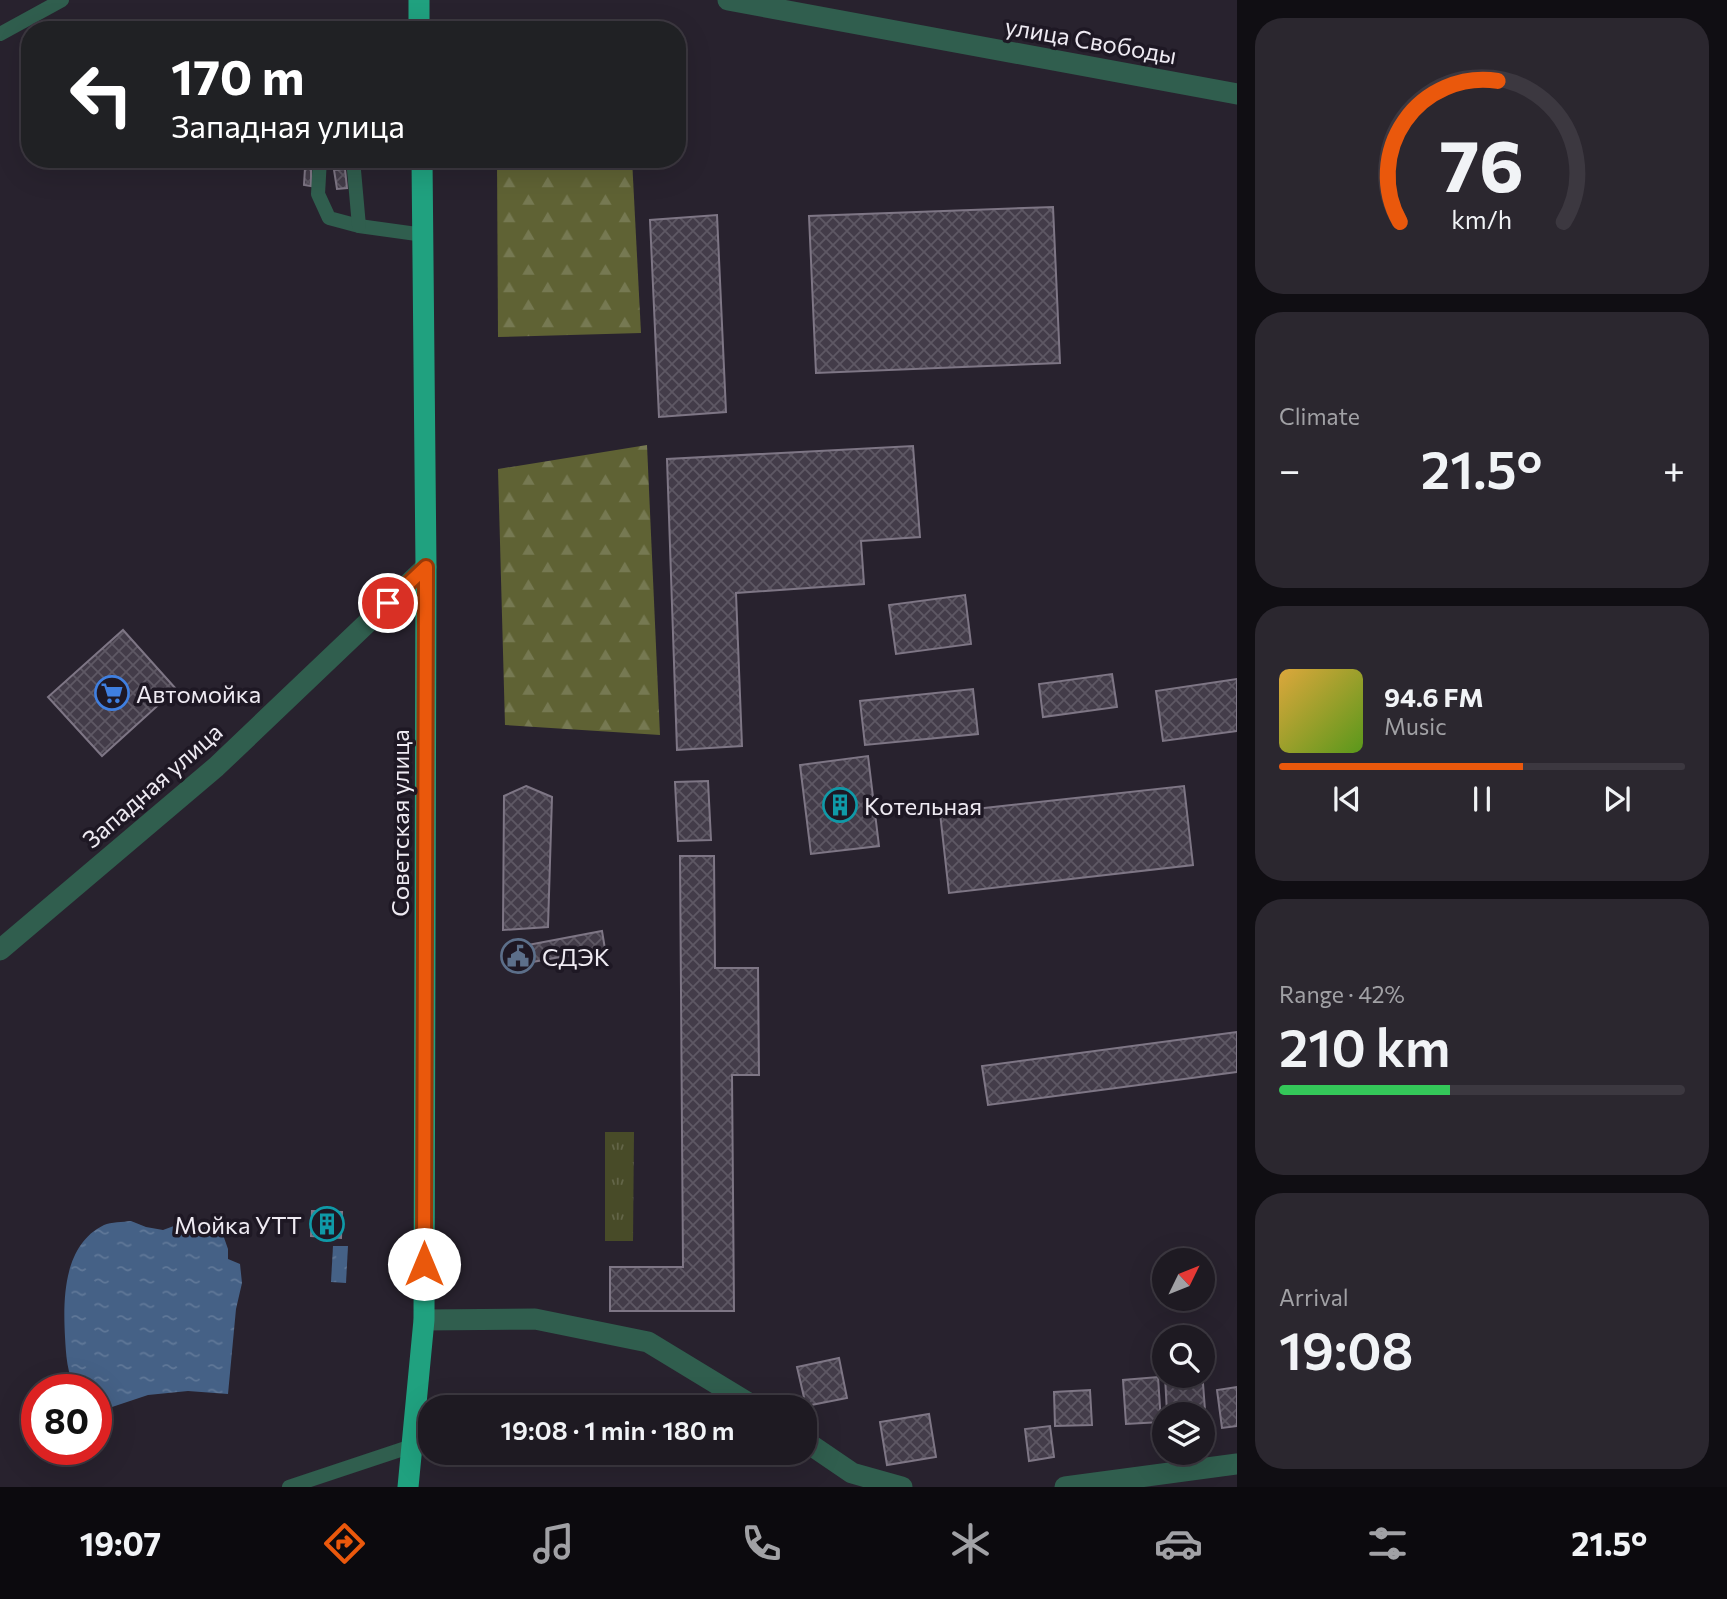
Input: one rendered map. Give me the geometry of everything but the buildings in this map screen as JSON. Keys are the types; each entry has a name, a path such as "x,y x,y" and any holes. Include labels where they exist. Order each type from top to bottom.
{"highway":[{"path":"419,0 419,21"},
{"name":"Советская улица","path":"408,1487 424,1320 426,567 422,168"}],"street":[{"name":"улица Свободы","path":"728,0 1237,94"},
{"name":"Западная улица","path":"0,950 216,767 426,567"},
{"path":"424,1320 535,1319 648,1342 735,1395"},
{"path":"817,1451 854,1480 902,1487"},
{"path":"1065,1487 1237,1464"}],"lane":[{"path":"24,21 62,0"},
{"path":"0,34 21,22"},
{"path":"319,168 318,194 329,218 359,226 424,235"},
{"path":"354,168 359,226"},
{"path":"289,1487 412,1446"}],"green space":[{"path":"497,168 632,168 641,333 498,337"},
{"path":"647,445 660,735 505,725 498,469"},
{"path":"605,1132 634,1132 633,1241 605,1241"}],"water":[{"path":"131,1221 163,1230 182,1223 221,1229 228,1249 228,1259 240,1264 242,1283 236,1309 228,1394 188,1391 148,1395 112,1407 112,1374 70,1374 64,1322 68,1274 80,1246 90,1234 104,1225"},
{"path":"333,1246 348,1246 346,1283 331,1282"}],"place":[{"name":"Автомойка","path":"112,693"},
{"name":"Котельная","path":"840,805"},
{"name":"СДЭК","path":"518,956"},
{"name":"Мойка УТТ","path":"327,1224"}],"route":[{"path":"388,603 426,567 424,1264"}]}
